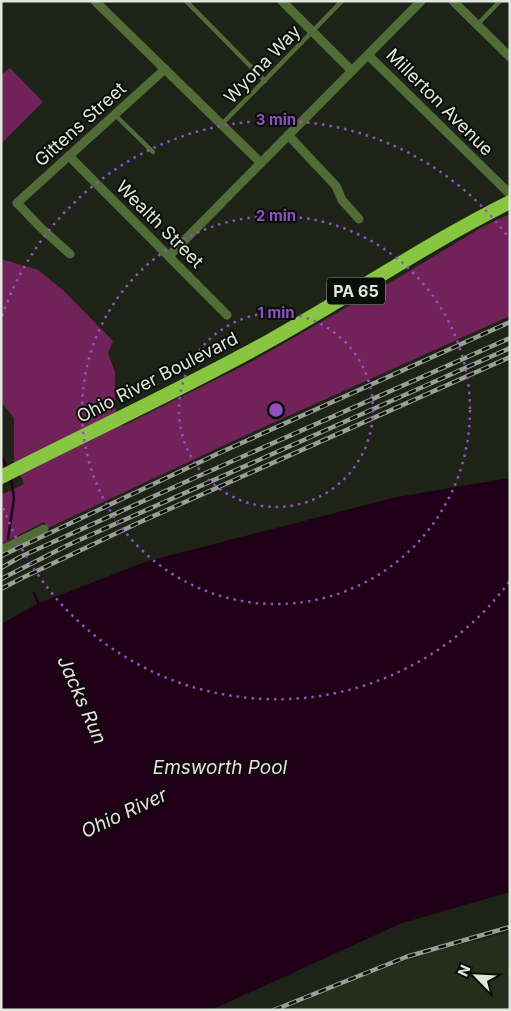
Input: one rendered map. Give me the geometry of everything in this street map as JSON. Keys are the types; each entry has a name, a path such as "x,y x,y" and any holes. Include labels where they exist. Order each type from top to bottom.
{"highway":[{"name":"Ohio River Boulevard","path":"1,477 270,340 365,286 464,225 510,202"}],"street":[{"path":"96,1 261,163"},
{"path":"282,1 352,71"},
{"path":"169,256 421,1"},
{"path":"453,1 510,57"},
{"name":"Millerton Avenue","path":"368,55 510,194"},
{"name":"Gittens Street","path":"70,254 40,228 17,202 165,70"},
{"path":"288,136 336,186 342,200 359,219"},
{"name":"Wealth Street","path":"69,156 228,315"},
{"path":"1,550 44,528"}],"lane":[{"path":"186,1 265,81"},
{"name":"Wyona Way","path":"222,125 342,1"},
{"path":"478,25 500,1"},
{"path":"115,114 153,152"}],"shaded area":[{"path":"10,68 43,102 1,144 1,75"},
{"path":"510,214 510,316 231,442 48,528 44,522 1,544 1,495 24,484 14,460 14,418 1,402 1,259 38,270 63,290 113,341 108,353 115,372 115,408 123,426 249,363 398,278 482,227"},
{"path":"510,932 510,1010 287,1010 319,994 384,969 433,952"}],"water":[{"name":"Emsworth Pool","path":"510,478 510,892 402,923 211,1010 1,1010 1,624 39,603 148,561 397,497"}],"waterway":[{"name":"Jacks Run","path":"1,454 7,469"},
{"name":"Jacks Run","path":"8,539 14,498 11,478"},
{"name":"Jacks Run","path":"34,593 39,605"}],"railway":[{"path":"1,556 217,454 510,322"},
{"path":"1,568 20,557 192,479 510,338"},
{"path":"1,579 68,545 510,348"},
{"path":"1,589 138,523 510,357"},
{"path":"274,1010 406,957 510,927"}],"water label":[{"name":"Ohio River","path":"124,813"}]}
